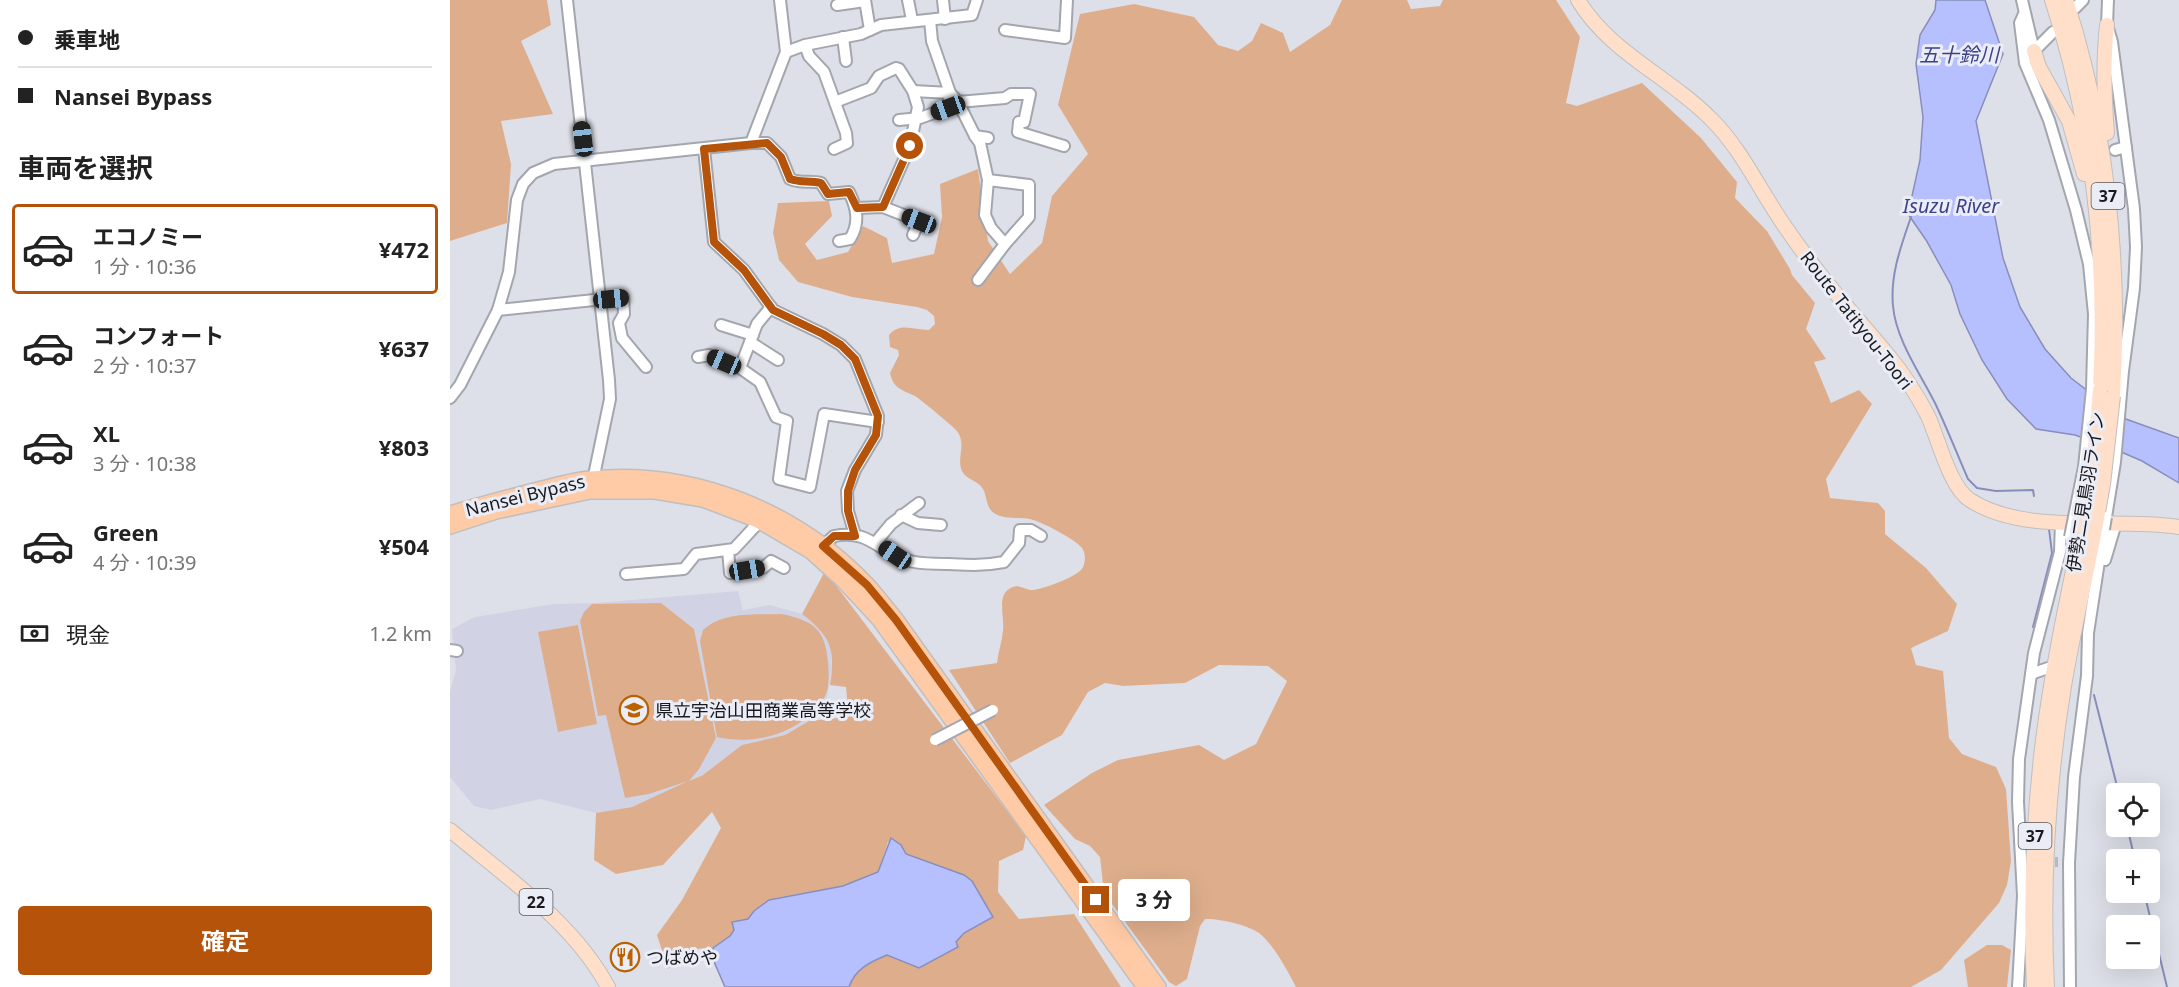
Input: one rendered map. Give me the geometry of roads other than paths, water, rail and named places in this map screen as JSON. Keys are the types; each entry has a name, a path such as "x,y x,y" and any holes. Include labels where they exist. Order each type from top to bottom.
{"highway":[{"name":"Nansei Bypass","path":"450,514 492,501 592,484 660,479 711,490 763,510 823,546 867,585 896,620 1158,987"},
{"name":"Nansei Bypass","path":"450,526 592,484 655,490 703,499 760,521 811,551 842,579 880,620 1144,987"}],"main road":[{"name":"Route Tatityou-Toori","path":"1578,0 1602,32 1628,55 1684,95 1729,139 1809,262 1890,357 1914,392 1927,415 1963,496 1974,503 2001,513 2039,521 2102,529 2179,527"},
{"name":"伊勢二見鳥羽ライン","path":"2047,987 2047,862 2057,736 2064,686 2102,529 2107,393 2098,221 2090,155 2072,69 2052,0"},
{"name":"伊勢二見鳥羽ライン","path":"2075,3 2095,110 2112,225 2116,360 2107,393"},
{"path":"2107,25 2104,96 2115,223 2115,271"},
{"path":"2034,51 2039,67 2069,121 2077,143 2090,202 2102,286"},
{"name":"伊勢二見鳥羽ライン","path":"2034,987 2033,867 2043,739 2057,651 2102,529"},
{"name":"22","path":"450,830 560,924 585,952 608,987"}],"street":[{"path":"567,0 609,380 609,399 592,484"},
{"path":"751,143 786,52 780,0"},
{"path":"837,5 865,0 870,30"},
{"path":"908,0 912,20"},
{"path":"943,0 945,19"},
{"path":"786,52 804,45 870,30 881,25 972,15 977,0"},
{"path":"1005,30 1065,38 1067,0"},
{"path":"2022,0 2034,51 2053,32"},
{"path":"2070,987 2063,863 2087,661 2088,633 2102,529 2115,462 2123,371 2134,288 2136,247 2130,177 2112,42 2107,25 2108,0"},
{"path":"2024,14 2020,23 2025,63 2049,120 2076,210 2093,289 2094,331 2092,389 2078,502 2046,630 2031,674"},
{"path":"930,20 932,41 950,93 958,102 980,143 988,180 985,215 991,228 1005,244"},
{"path":"843,37 846,61"},
{"path":"804,45 809,56 824,72 846,133 847,143 834,149"},
{"path":"835,102 871,88 879,76 896,68 899,69 913,91 918,107 910,146 883,207"},
{"path":"913,91 950,93"},
{"path":"899,120 915,119 948,108 950,93"},
{"path":"958,102 1005,98 1011,93 1030,94 1024,122 1019,122 1018,132 1064,146"},
{"path":"975,136 988,138"},
{"path":"450,398 460,385 498,310 509,272 517,200 523,184 533,173 543,168 554,164 767,143 781,157 790,179 798,182 821,183 828,194 849,192 857,208 856,230 850,239 839,241"},
{"path":"2115,150 2126,147"},
{"path":"704,149 714,242 744,270 771,307 790,320 823,334 841,345 855,359 878,416 876,435 855,470 848,491 848,511 855,536"},
{"path":"2063,164 2076,160"},
{"path":"978,280 1029,217 1029,185 988,180"},
{"path":"857,208 883,207 919,221 913,236"},
{"path":"498,310 623,297 624,314 620,323 622,338 646,367"},
{"path":"740,368 757,324 771,307"},
{"path":"722,325 751,338 778,360"},
{"path":"698,357 709,355 740,368 760,382 776,417 787,421 779,479 810,487 824,414 878,422"},
{"path":"876,542 902,515 919,503"},
{"path":"902,515 918,523 941,525"},
{"path":"626,574 684,569 696,554 734,549 760,521"},
{"path":"2018,987 2023,911 2018,777 2034,653 2060,552 2061,522"},
{"path":"2087,661 2095,639 2104,562 2102,529"},
{"path":"823,546 834,536 855,536 876,542 895,555 910,561 968,566 1004,562 1019,543 1020,530 1031,530 1041,536"},
{"path":"728,550 730,573 763,568 771,561 784,568"},
{"path":"2073,663 2087,661"},
{"path":"2031,674 2048,668"},
{"path":"935,740 993,710"},
{"path":"2018,861 2014,862 2017,895 2023,911"}],"water":[{"name":"Isuzu River","path":"1936,0 1985,0 2003,54 1976,121 2003,258 2020,307 2045,349 2071,378 2123,418 2179,438 2179,483 2142,461 2119,451 2075,435 2036,429 2007,399 1982,360 1960,314 1951,285 1926,240 1908,214 1920,160 1923,117 1916,64 1920,35 1935,10"},
{"path":"891,838 901,845 906,854 964,875 972,881 993,917 964,933 956,942 958,947 919,968 887,955 869,963 859,971 849,987 725,987 715,964 713,948 730,936 734,930 732,922 748,919 754,911 769,900 843,886 878,872"}],"waterway":[{"path":"1911,217 1897,261 1893,283 1895,319 1904,344 1935,403 1968,479 1977,488 1996,491 2033,490 2034,496"},
{"path":"2033,627 2052,553 2049,529"},
{"path":"2094,695 2116,783"},
{"path":"2130,837 2132,849"},
{"path":"2147,903 2167,987"}],"tunnel":[{"path":"2040,862 2058,862"}],"place":[{"name":"県立宇治山田商業高等学校","path":"634,710"},
{"name":"つばめや","path":"625,957"}],"water label":[{"name":"五十鈴川","path":"1959,54"}]}
